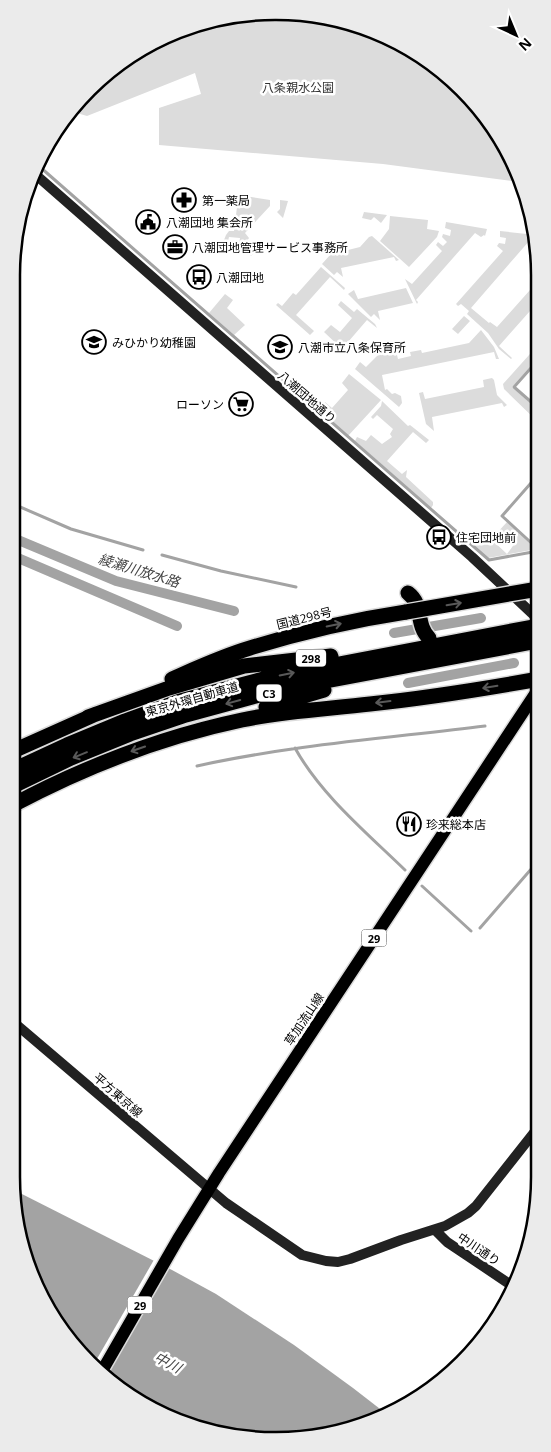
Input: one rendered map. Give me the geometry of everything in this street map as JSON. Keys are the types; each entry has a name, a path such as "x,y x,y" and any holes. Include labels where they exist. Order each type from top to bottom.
{"highway":[{"name":"国道298号","path":"20,748 194,670 248,648 323,628 531,590"},
{"path":"408,593 417,603 422,628 429,638"},
{"name":"国道298号","path":"88,717 170,688 244,666 335,656 531,621"},
{"name":"東京外環自動車道","path":"20,767 117,724 189,699 271,677 531,621"},
{"name":"東京外環自動車道","path":"20,783 79,755 186,714 278,690 531,642"},
{"path":"20,802 82,771 222,719 339,686 531,649"},
{"path":"166,739 241,720 288,712 431,696 531,680"}],"main road":[{"name":"草加流山線","path":"105,1367 209,1189 531,699"}],"street":[{"name":"八潮団地通り","path":"39,178 472,557 531,613"},
{"name":"平方東京線","path":"20,1028 226,1203 295,1251 302,1255 326,1261 338,1262 350,1259 454,1222 476,1206 531,1136"},
{"name":"中川通り","path":"435,1230 447,1242 508,1283"}],"green space":[{"name":"八条親水公園","path":"276,20 309,22 342,29 389,46 417,63 444,83 468,107 488,134 505,162 513,181 383,164 159,145 159,108 201,94 195,73 87,116 78,113 107,83 148,54 178,39 209,29 242,22"},
{"path":"233,194 270,200 270,206 245,233 249,238 247,241 254,247 256,244 259,247 251,256 239,245 240,238 229,237 228,241 224,240 229,231 234,231 238,199 232,198"},
{"path":"280,200 288,201 283,218 277,212 280,209"},
{"path":"364,212 387,215 381,223 374,217 371,220 362,218"},
{"path":"390,216 428,220 427,229 439,231 437,237 409,267 380,241 389,229"},
{"path":"446,222 487,229 485,236 481,237 475,233 416,300 417,304 405,279 412,284 442,251 436,245 438,242 443,246 447,242 442,237 443,234 450,236 451,230 445,228"},
{"path":"500,231 528,234 529,241 471,308 497,327 531,289 531,310 499,346 511,359 499,349 488,333 467,314 469,311 461,304 458,306 456,304 503,251 497,246 499,243 505,244 506,238 500,237"},
{"path":"372,236 399,260 396,261 394,257 341,268 343,277 337,272 334,275 322,264 338,246 344,251 360,247"},
{"path":"321,267 345,288 344,290 330,277 296,315 314,331 310,335 276,305 278,303 282,306 293,293 296,295"},
{"path":"406,288 413,303 378,311 380,320 374,314 371,317 348,294 354,290 358,299"},
{"path":"225,294 233,300 227,308 245,325 234,335 209,313"},
{"path":"341,301 354,312 357,309 375,324 377,328 367,320 342,349 324,332 331,325 340,332 352,318 338,305"},
{"path":"464,316 470,321 458,334 452,329"},
{"path":"481,330 494,347 499,359 496,359 494,352 382,375 385,390 387,389 392,394 395,393 401,396 402,403 399,407 355,369 360,362 366,367 391,342 395,341 398,359 411,356 410,352 421,350 422,353 469,343"},
{"path":"531,353 531,366 512,387 531,404 531,415 504,389 503,384"},
{"path":"349,374 381,400 348,436 320,410 325,402 332,408 348,390 342,383"},
{"path":"492,378 497,395 507,405 504,407 502,403 432,417 434,431 426,424 419,393 423,392 425,399 484,387 483,380"},
{"path":"382,401 408,426 410,425 429,440 426,443 413,432 387,461 402,474 407,470 406,477 433,502 431,508 355,441 357,437 366,441 371,435 382,444 392,437 390,434 393,429 377,415 373,419 371,417 381,406"},
{"path":"507,522 531,544 531,550 488,558 473,545 482,537 489,537 507,554 515,543 502,531 497,536 496,534"}],"water":[{"name":"中川","path":"21,1194 216,1294 294,1345 381,1410 325,1427 276,1432 242,1430 209,1423 178,1413 148,1398 107,1369 83,1345 54,1304 39,1274 29,1243 22,1210"}],"pier":[{"path":"155,1258 158,1260 99,1361 97,1359"}],"waterway":[{"path":"43,169 489,560 531,552"},
{"path":"531,368 514,387 531,402"},
{"path":"531,483 502,516 531,543"},
{"path":"20,507 71,529 143,550"},
{"name":"綾瀬川放水路","path":"20,541 116,581 234,611"},
{"path":"162,555 221,571 296,587"},
{"name":"綾瀬川放水路","path":"20,559 177,626"},
{"name":"綾瀬川放水路","path":"394,633 481,618"},
{"name":"綾瀬川放水路","path":"408,683 514,663"},
{"path":"197,766 305,747 485,726"},
{"path":"295,748 331,798 405,870"},
{"path":"480,928 531,869"},
{"path":"422,886 471,931"}],"place":[{"name":"第一薬局","path":"184,200"},
{"name":"八潮団地 集会所","path":"148,222"},
{"name":"八潮団地管理サービス事務所","path":"175,247"},
{"name":"八潮団地","path":"199,277"},
{"name":"みひかり幼稚園","path":"94,342"},
{"name":"八潮市立八条保育所","path":"280,347"},
{"name":"ローソン","path":"241,404"},
{"name":"住宅団地前","path":"439,537"},
{"name":"珍来総本店","path":"409,824"}]}
